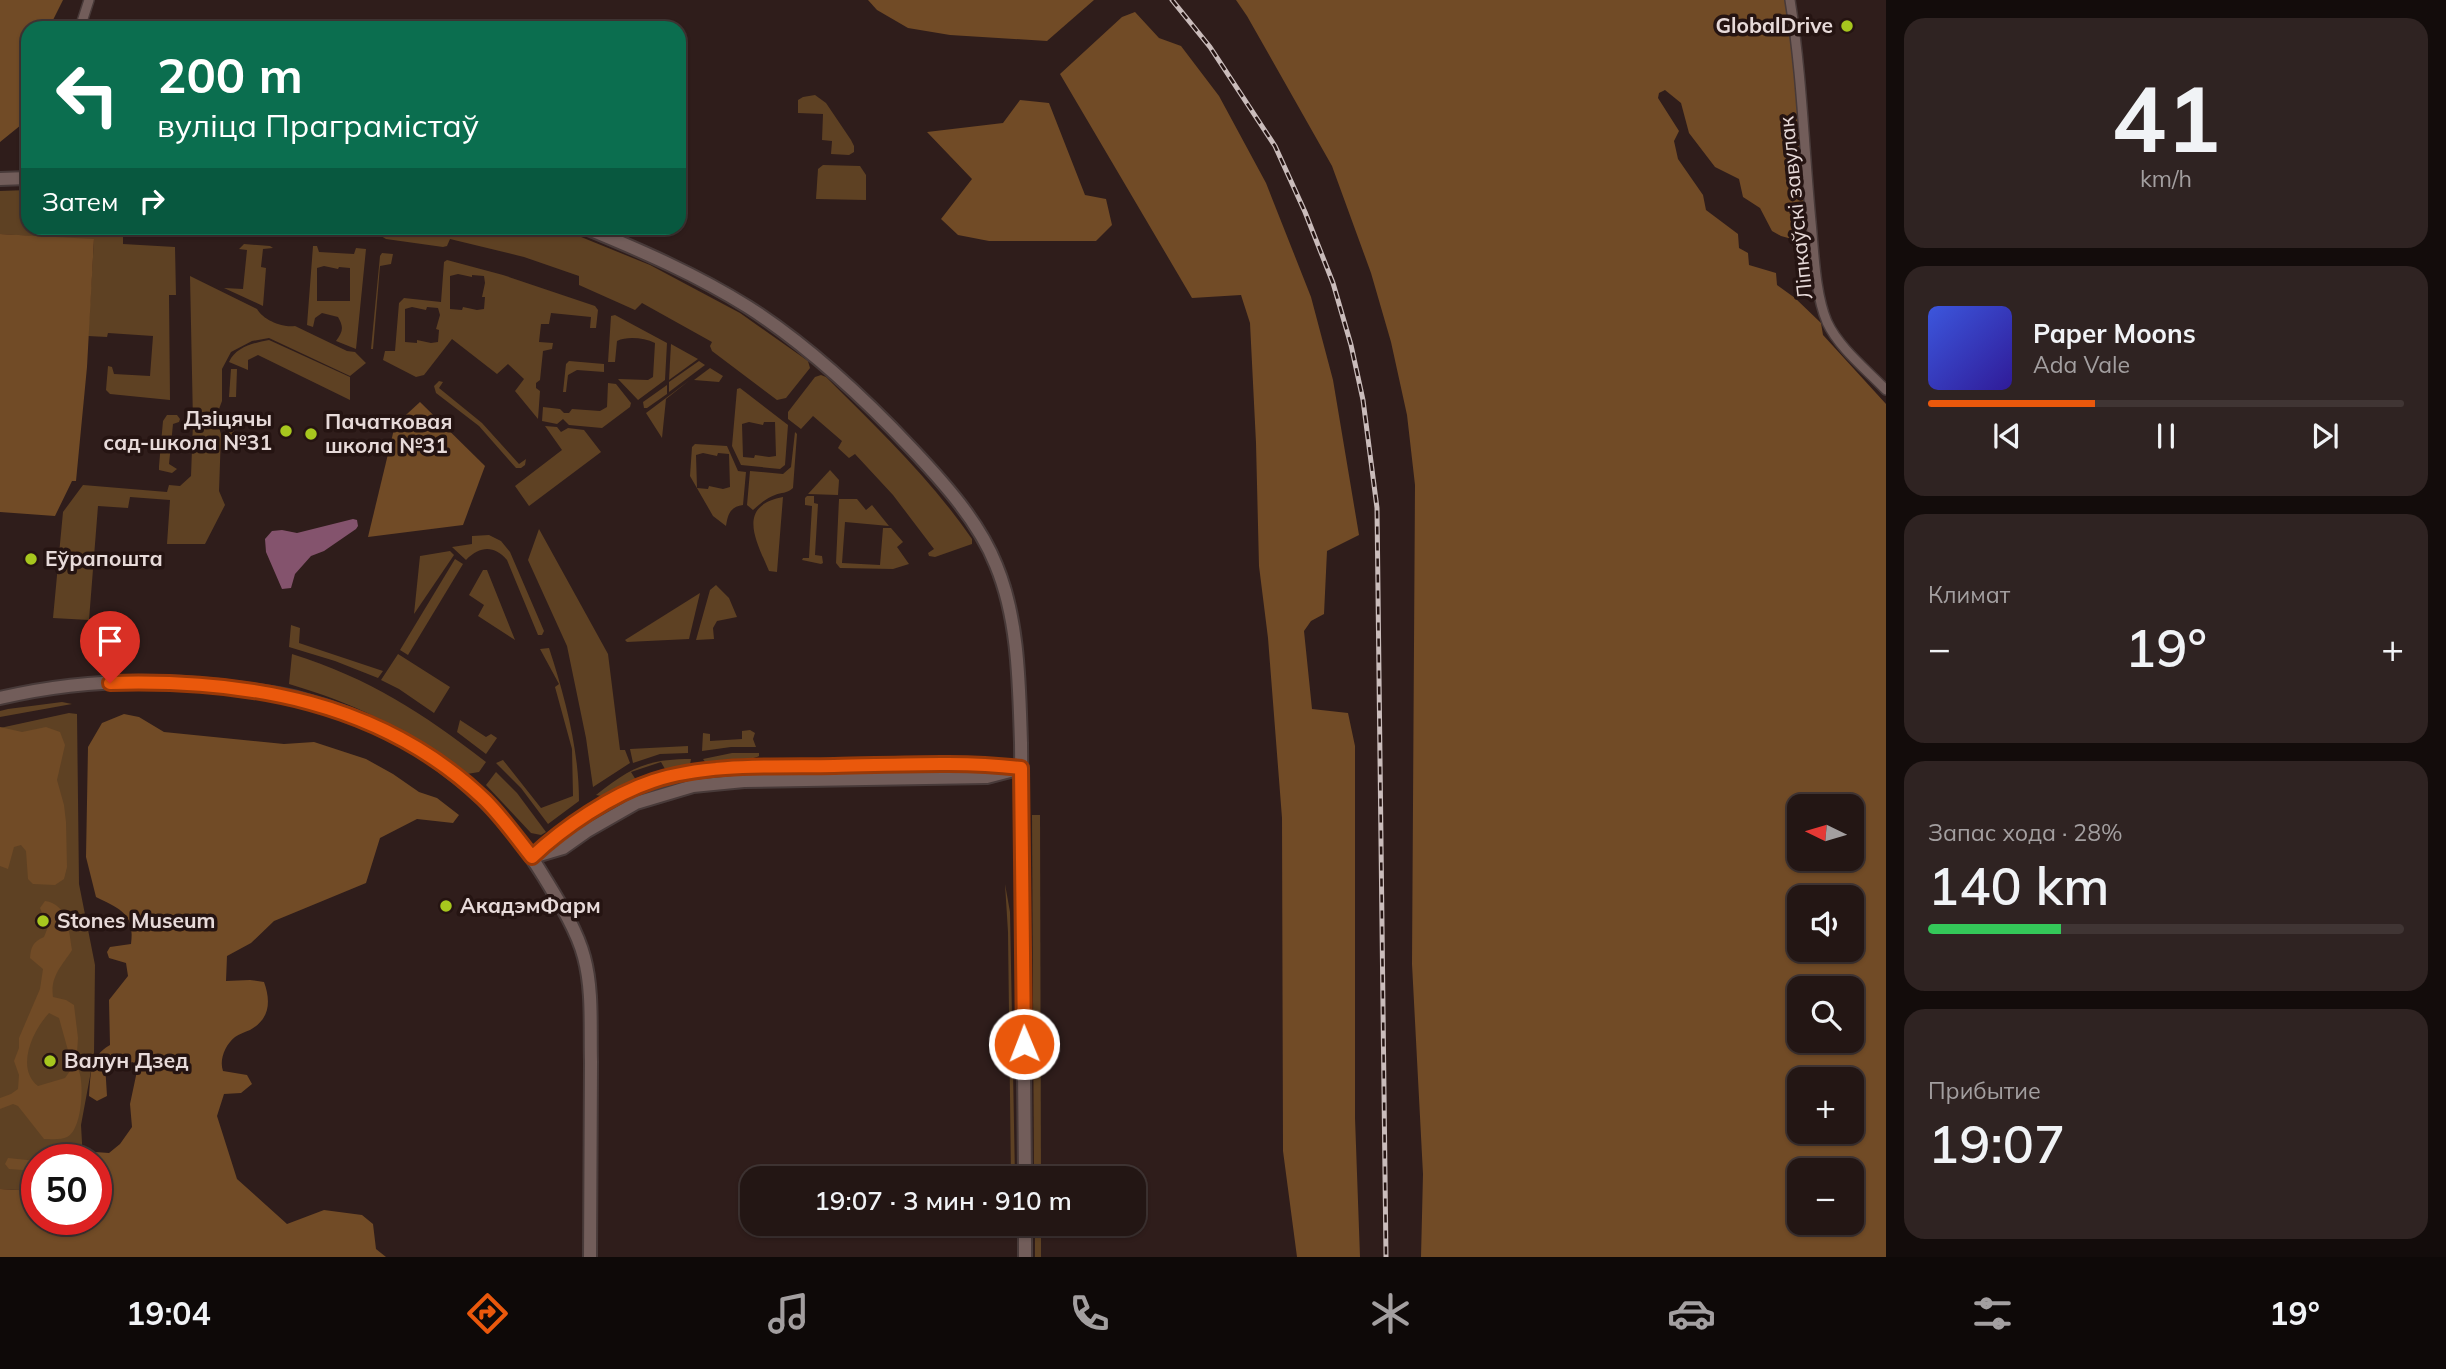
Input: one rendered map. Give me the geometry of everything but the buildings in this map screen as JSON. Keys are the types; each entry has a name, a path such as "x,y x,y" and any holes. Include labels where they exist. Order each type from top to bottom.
{"main road":[{"path":"0,179 21,178"},
{"path":"603,235 664,261 710,285 748,307 822,361 938,476 988,547 997,566 1018,677 1025,1166"},
{"path":"0,698 80,685 158,682 251,690 303,699 370,723 436,759 488,802 532,857 579,940 587,970 590,1033 590,1257"},
{"path":"532,857 563,848 636,803 693,786 744,780 988,777 1021,768"},
{"path":"1025,1236 1026,1257"}],"street":[{"path":"82,21 89,0"},
{"name":"Ліпкаўскі завулак","path":"1790,0 1800,66 1815,262 1823,305 1827,321 1838,339 1886,390"}],"shaded area":[{"path":"0,0 63,0 52,21 21,21 21,125 0,142"},
{"path":"868,0 1094,0 1047,41 950,35 908,28 877,10"},
{"path":"1236,0 1786,0 1800,86 1805,236 1799,241 1772,231 1760,208 1743,197 1739,179 1715,167 1689,133 1681,103 1665,90 1659,93 1658,98 1679,131 1674,141 1678,159 1703,195 1706,210 1738,234 1739,248 1748,253 1749,265 1776,273 1777,285 1821,323 1823,335 1886,404 1886,1257 1421,1257 1423,1174 1412,964 1415,485 1407,415 1391,342 1371,273 1332,166"},
{"path":"1135,12 1159,38 1181,46 1219,96 1266,183 1311,297 1333,380 1359,535 1327,551 1324,614 1311,621 1304,631 1312,709 1348,713 1355,746 1355,1118 1360,1257 1297,1257 1283,1151 1282,818 1268,638 1259,566 1250,323 1241,295 1192,298 1060,74 1122,17"},
{"path":"815,95 826,103 851,140 854,152 849,155 831,154 832,141 822,140 823,114 798,113 798,100"},
{"path":"1020,100 1049,103 1085,195 1106,199 1112,225 1096,241 989,241 958,235 941,219 972,179 927,132 1003,123"},
{"path":"823,165 860,166 866,175 866,200 816,199 818,169"},
{"path":"21,190 21,235 123,235 123,244 175,247 176,295 169,295 170,400 110,394 106,390 108,366 112,367 114,374 150,376 153,336 108,333 107,337 88,336 94,240 0,234 0,191"},
{"path":"0,234 94,239 87,367 76,481 72,481 55,516 0,512"},
{"path":"576,235 650,265 740,313 808,361 810,368 786,398 777,400 712,351 712,342 642,303 635,310 579,285 579,276 524,257 450,239 447,246 443,247 381,236"},
{"path":"244,244 273,248 263,249 261,267 266,268 263,306 224,288 243,289 247,250 239,249"},
{"path":"313,246 317,246 319,252 354,254 356,248 366,249 356,349 336,341 342,329 338,317 322,313 315,318 313,327 307,325","holes":["324,266 350,268 350,301 317,301 317,268"]},
{"path":"382,253 393,254 391,264 380,266 371,349 380,256"},
{"path":"447,260 503,275 595,306 598,310 596,328 590,328 591,317 551,313 549,324 541,324 539,342 553,343 552,349 543,351 540,380 536,383 536,388 540,391 538,419 515,391 524,379 508,364 497,374 452,339 424,375 416,377 383,360 385,351 395,351 399,303 404,298 441,302 444,262","holes":["450,276 484,276 484,309 450,309","412,307 426,310 427,307 438,308 438,342 405,342 405,309"]},
{"path":"190,276 257,309 264,317 274,322 295,326 347,351 355,352 366,363 350,376 269,338 252,341 231,352 222,369 222,401 216,417 221,434 219,491 225,505 205,544 167,544 170,500 130,497 128,508 98,506 89,620 53,618 63,512 83,485 167,492 169,485 180,486 191,476 193,422"},
{"path":"615,315 667,343 665,380 638,400 618,379 648,380 653,377 655,343 636,338 617,341 615,362 608,362 611,316"},
{"path":"269,340 350,377 350,400 258,355 248,360 248,370 229,362 241,349"},
{"path":"671,344 698,359 669,380"},
{"path":"569,361 604,364 604,372 577,370 568,375 566,392 563,392 566,364"},
{"path":"699,361 705,365 669,392 669,382"},
{"path":"710,368 723,376 719,382 694,380"},
{"path":"231,369 237,369 236,397 229,397"},
{"path":"821,375 865,416 921,475 956,517 972,539 972,544 935,557 929,556 928,553 934,549 893,495 855,454 849,458 838,448 842,441 813,416 801,429 788,419 788,412 815,377"},
{"path":"690,380 666,399 662,438 646,413"},
{"path":"439,381 443,382 439,388 482,423 519,464 526,459 525,465 516,468 479,426 436,393 434,386"},
{"path":"608,383 616,384 631,403 630,407 602,428 569,425 563,419 557,424 542,421 543,407 569,413 572,409 600,411 607,407"},
{"path":"667,385 667,394 644,408 643,402"},
{"path":"740,388 788,425 785,465 780,469 741,465 732,446 737,389","holes":["749,422 763,425 764,422 775,422 776,456 743,457 742,424"]},
{"path":"420,402 485,466 463,525 368,537 395,425"},
{"path":"167,415 177,415 180,419 173,424 169,464 177,469 172,473 159,470 163,421"},
{"path":"228,422 234,422 233,450 227,450"},
{"path":"545,426 557,427 561,432 568,428 584,430 601,452 529,506 515,486 562,450"},
{"path":"795,432 793,488 769,498 753,510 747,505 750,471 783,474 791,467"},
{"path":"695,444 727,446 738,471 746,472 743,505 730,512 726,526 713,516 690,476 692,447","holes":["703,453 717,456 718,453 729,454 730,487 697,488 696,455"]},
{"path":"830,470 839,480 838,495 808,494"},
{"path":"807,496 814,496 814,503 818,504 815,555 822,556 821,564 802,560 809,558 812,506 805,505"},
{"path":"783,497 777,572 769,571 755,537 754,517 759,508"},
{"path":"839,499 857,499 866,510 872,505 889,526 845,522 842,563 880,565 883,528 891,528 903,542 897,547 909,564 893,569 840,568 836,563"},
{"path":"357,520 356,529 324,551 311,556 295,574 291,588 282,589 266,552 265,539 272,531 297,533"},
{"path":"539,529 608,654 620,750 625,750 630,763 593,787 567,646 528,560"},
{"path":"489,535 501,541 510,552 544,631 542,635 538,635 507,560 502,555 487,549 476,552 466,560 452,547 472,544 472,536"},
{"path":"450,551 454,555 414,614 420,556"},
{"path":"455,559 463,564 408,655 400,650"},
{"path":"483,570 487,570 515,640 478,616 484,605 469,595"},
{"path":"716,585 729,598 737,617 717,621 713,628 714,639 696,640 710,590"},
{"path":"700,593 689,639 625,640"},
{"path":"291,625 300,628 299,643 383,671 378,678 289,647"},
{"path":"549,648 570,723 577,762 579,801 548,824 521,788 496,763 503,760 541,808 573,796 572,749 555,687 559,684 540,649"},
{"path":"292,654 371,686 417,712 486,762 479,772 467,774 424,744 382,720 289,684"},
{"path":"398,654 450,687 434,713 381,680"},
{"path":"62,702 72,704 0,717 0,711 8,709"},
{"name":"Stones Museum","path":"69,713 77,714 79,884 95,965 94,1055 81,1125 82,1144 21,1144 21,1190 0,1189 0,728"},
{"path":"124,714 139,717 164,732 284,744 314,742 366,759 419,792 437,798 459,815 453,823 417,819 380,838 366,883 274,921 251,943 227,956 226,981 264,982 268,996 262,1021 231,1040 222,1058 223,1071 247,1075 252,1084 241,1093 224,1094 217,1116 237,1179 287,1224 324,1210 362,1215 373,1224 376,1249 386,1257 0,1257 0,1189 21,1190 21,1235 112,1235 112,1151 132,1127 130,1104 137,1071 133,1062 105,1064 107,1096 97,1101 89,1096 95,1061 110,1045 109,1000 128,976 126,963 109,958 107,952 110,947 131,944 132,934 131,925 124,913 96,897 86,857 88,747 102,723"},
{"path":"460,720 486,737 491,734 497,738 486,754 457,732"},
{"path":"0,727 22,732 46,727 60,732 65,745 57,780 66,822 67,867 64,879 55,885 33,884 28,879 26,851 21,845 14,847 8,869 0,866"},
{"path":"750,730 755,733 753,739 756,747 702,751 703,733 710,734 710,741 742,739 742,731"},
{"path":"688,746 688,753 660,754 633,763 630,749"},
{"path":"732,753 759,753 759,756 717,763 706,763 703,759"},
{"path":"691,759 690,765 665,769 661,762 631,772 636,780 601,796 596,795 619,778 640,767 662,761"},
{"path":"925,770 900,774 702,780 563,842 562,840 625,803 680,782 759,773"},
{"path":"496,772 517,793 546,832 541,835 531,833 486,785"},
{"path":"1032,815 1040,815 1041,1166 1034,1166"},
{"path":"1005,884 1010,912 1015,1166 1011,1166"},
{"path":"45,901 59,907 68,927 72,950 55,977 53,997 74,1005 77,1053 69,1054 59,1018 49,1013 32,1039 27,1059 31,1078 38,1086 65,1078 70,1071 78,1069 81,1084 79,1116 72,1133 62,1139 44,1139 18,1106 13,1104 0,1109 0,1098 18,1089 19,1075 14,1061 19,1048 19,1038 40,989 43,969 30,958 33,945 44,937 48,927 40,908"},
{"path":"8,1158 21,1159 21,1170 9,1169 5,1164"},
{"path":"1035,1236 1041,1236 1041,1257 1035,1257"}],"railway":[{"path":"1172,0 1210,47 1275,146 1333,283 1363,400 1377,508 1386,1257"}],"place":[{"name":"GlobalDrive","path":"1847,26"},
{"name":"Дзіцячы сад-школа №31","path":"286,431"},
{"name":"Пачатковая школа №31","path":"311,434"},
{"name":"Еўрапошта","path":"31,559"},
{"name":"АкадэмФарм","path":"446,906"},
{"name":"Stones Museum","path":"43,921"},
{"name":"Валун Дзед","path":"50,1061"}],"route":[{"path":"110,683 192,683 272,693 303,699 370,723 436,759 462,779 488,802 532,857 555,835 639,786 692,772 752,768 978,764 1021,768 1024,1044"}]}
